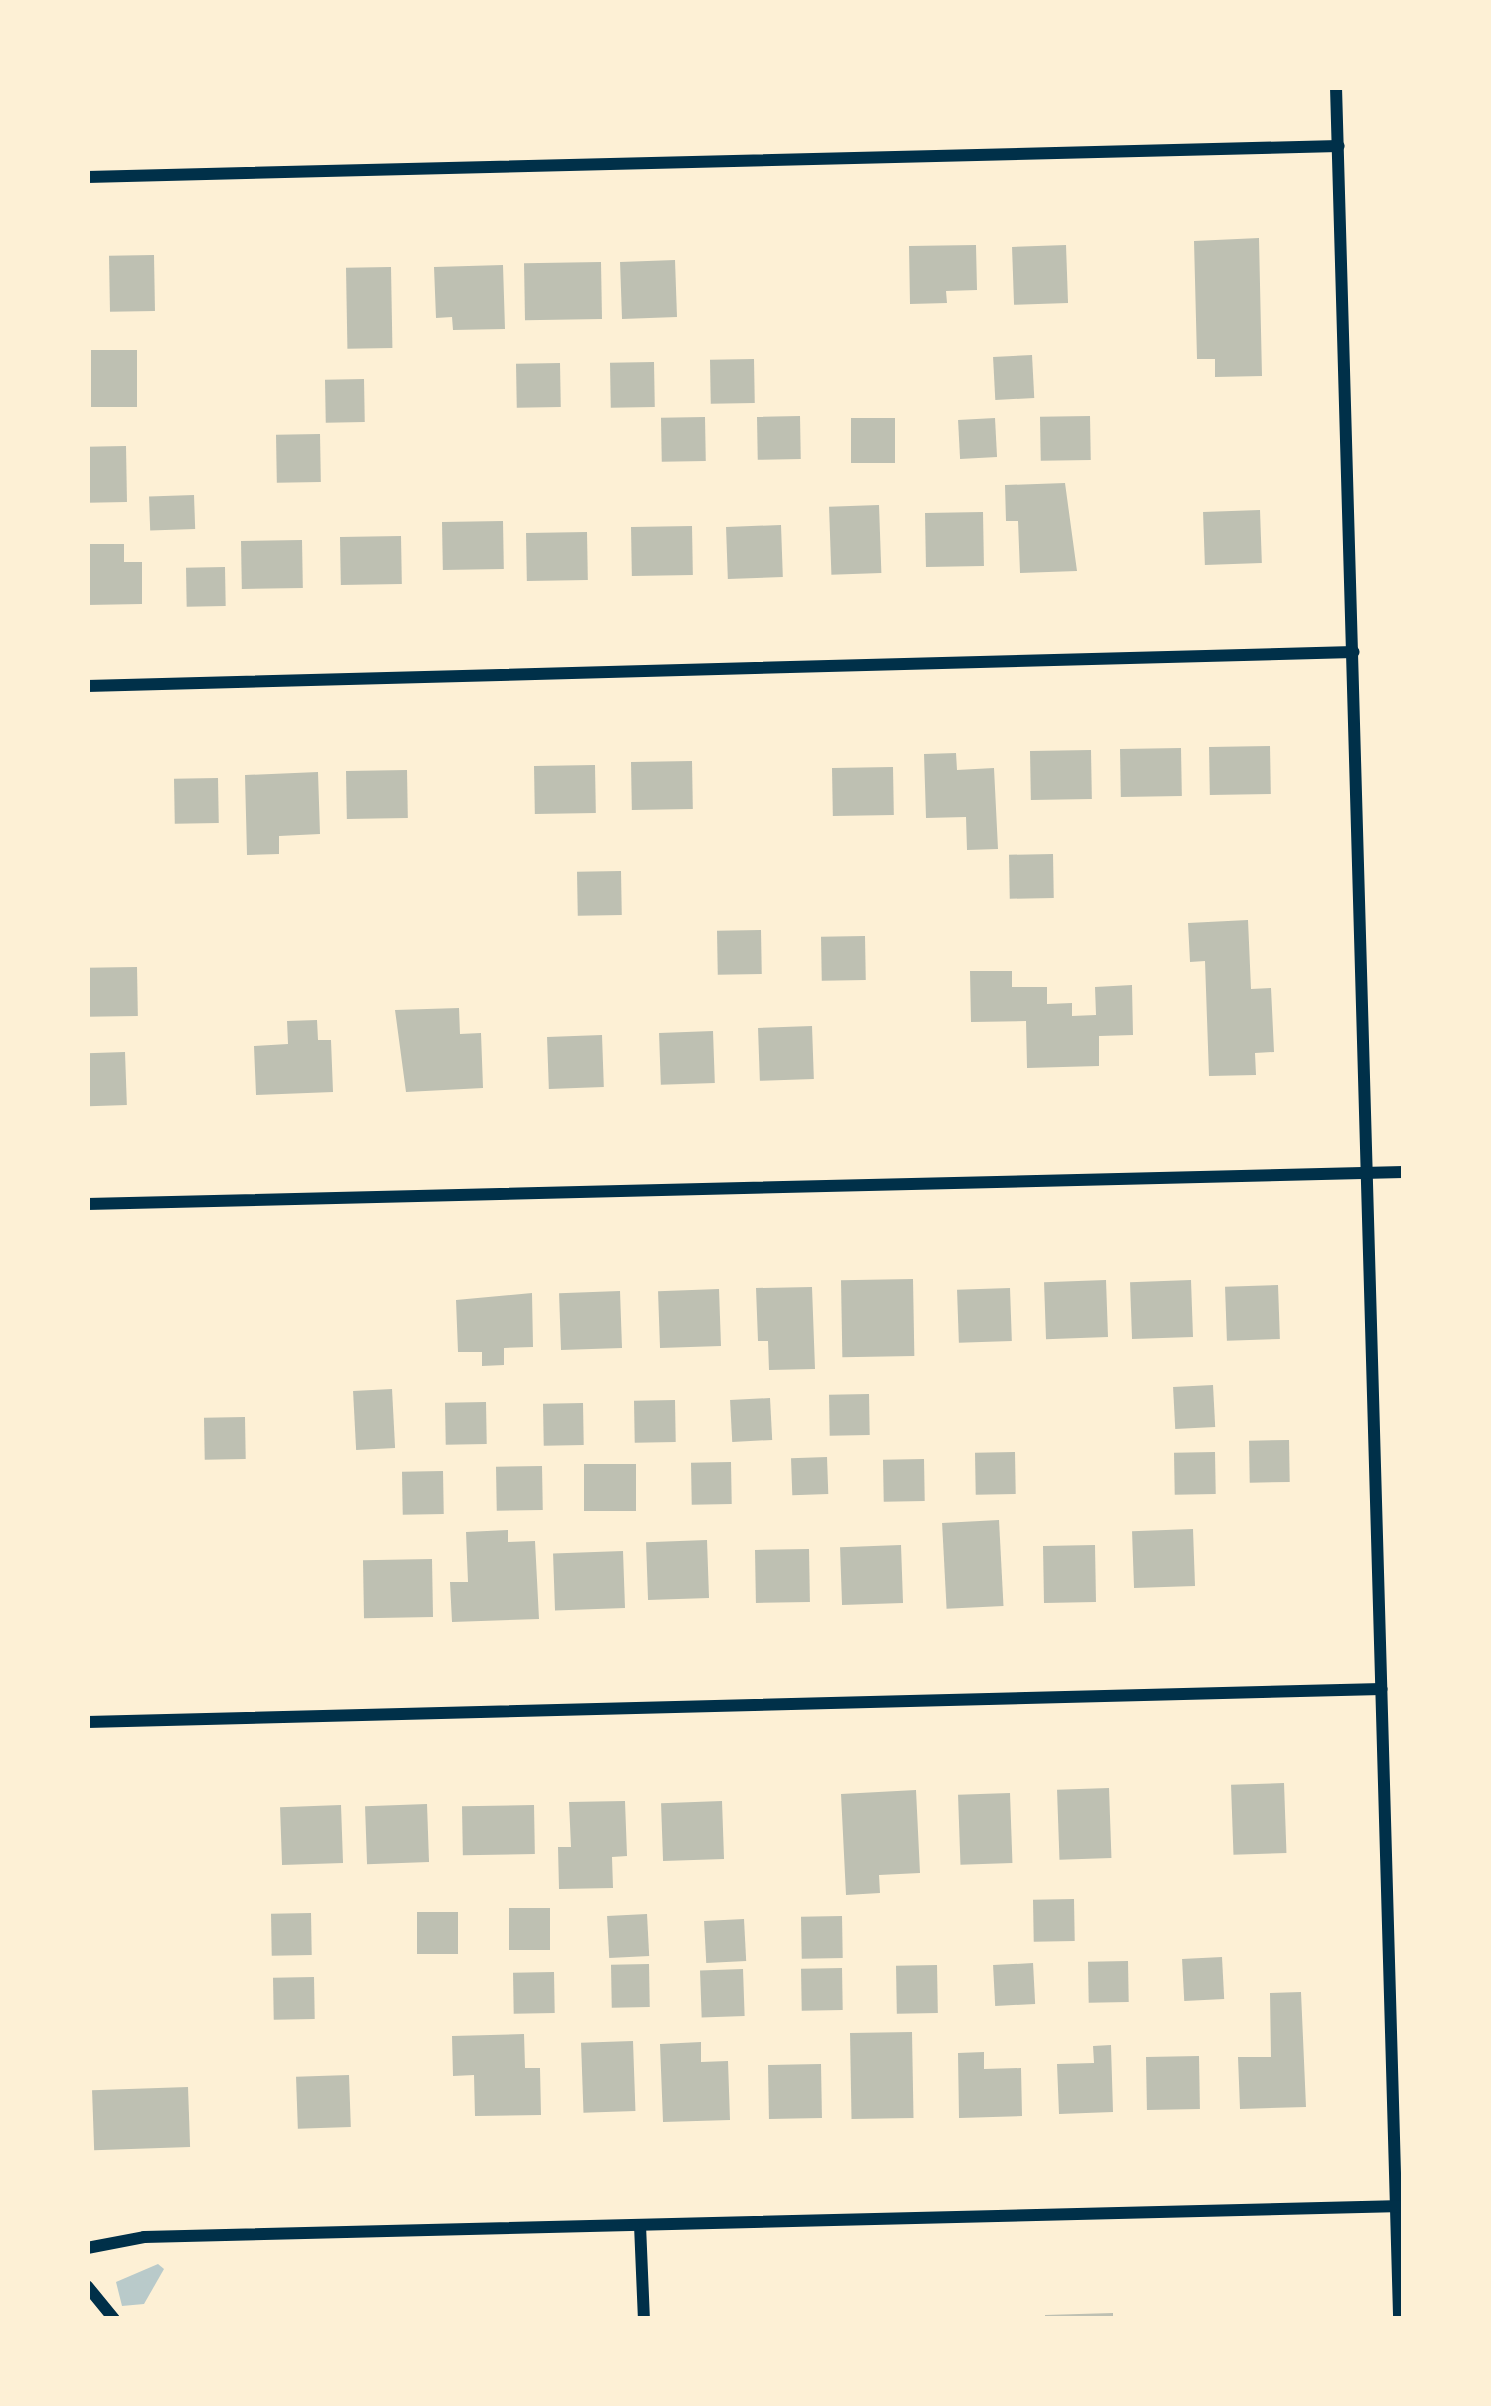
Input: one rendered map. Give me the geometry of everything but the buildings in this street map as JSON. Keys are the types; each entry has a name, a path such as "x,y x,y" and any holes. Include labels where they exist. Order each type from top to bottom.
{"street":[{"path":"1336,87 1401,2206 1399,2319"},
{"path":"87,177 1339,146"},
{"path":"87,686 1354,652"},
{"path":"87,1204 1404,1172"},
{"path":"87,1722 1382,1689"},
{"path":"87,2248 144,2237 1401,2206"},
{"path":"640,2225 644,2319"},
{"path":"87,2286 114,2319"}],"shaded area":[{"path":"158,2264 164,2269 144,2304 122,2306 116,2282"}]}
